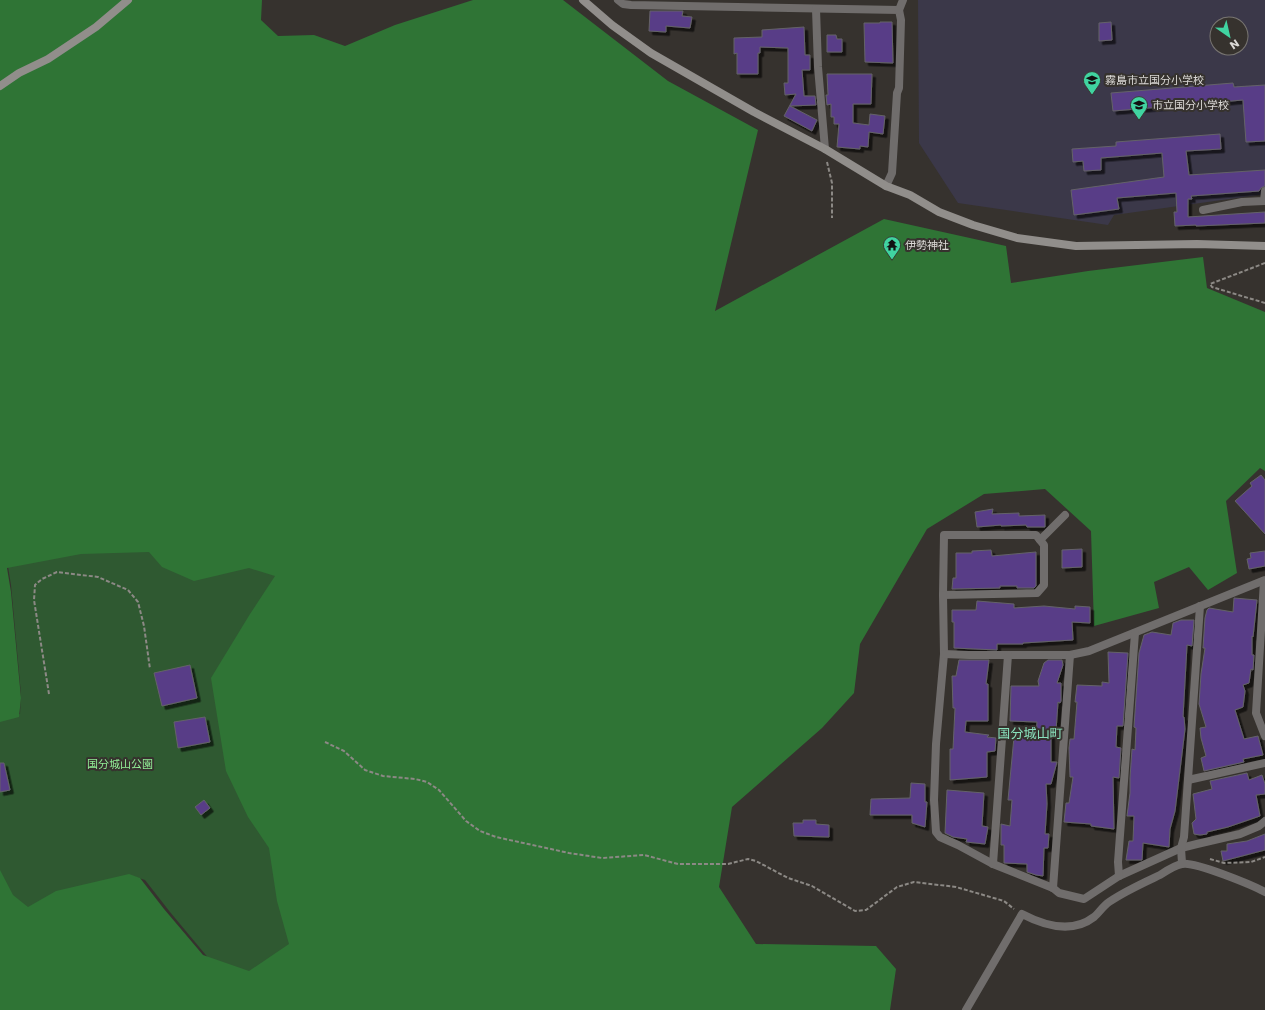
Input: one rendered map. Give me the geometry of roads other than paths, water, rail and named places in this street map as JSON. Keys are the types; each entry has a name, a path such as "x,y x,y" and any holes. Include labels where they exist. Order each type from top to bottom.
{"street":[{"path":"0,86 19,73 54,55 96,27 128,0"},
{"path":"582,0 612,25 651,53 754,112 825,149 886,186 910,195 939,212 973,225 1016,238 1076,246 1197,244 1265,246"},
{"path":"618,0 631,6 899,10"},
{"path":"886,186 892,173 897,93 900,88 901,20 899,10 903,0"},
{"path":"816,9 818,68 825,149"},
{"path":"1203,210 1242,202 1264,201 1265,191"},
{"path":"1040,540 1065,515"},
{"path":"943,595 1037,593 1044,585 1044,545 1036,535 944,535 943,595 944,654 936,744 934,800 936,832 940,837 993,864 1053,888 1059,893 1084,899 1119,876 1181,848 1240,834 1259,826 1265,821"},
{"path":"944,654 1070,655 1089,651 1264,581 1256,713 1265,736"},
{"path":"1182,863 1181,848 1184,837 1200,606"},
{"path":"1119,876 1118,862 1135,633"},
{"path":"993,864 1008,655"},
{"path":"1053,888 1070,655"},
{"path":"1188,780 1265,762"},
{"path":"966,1010 1022,914 1047,925 1065,926 1082,924 1094,917 1108,903 1135,887 1182,863 1221,874 1265,892"}],"place":[{"name":"霧島市立国分小学校","path":"1092,95"},
{"name":"市立国分小学校","path":"1139,120"},
{"name":"伊勢神社","path":"892,260"}],"district":[{"name":"国分城山町","path":"1030,733"}],"park label":[{"name":"国分城山公園","path":"120,764"}]}
